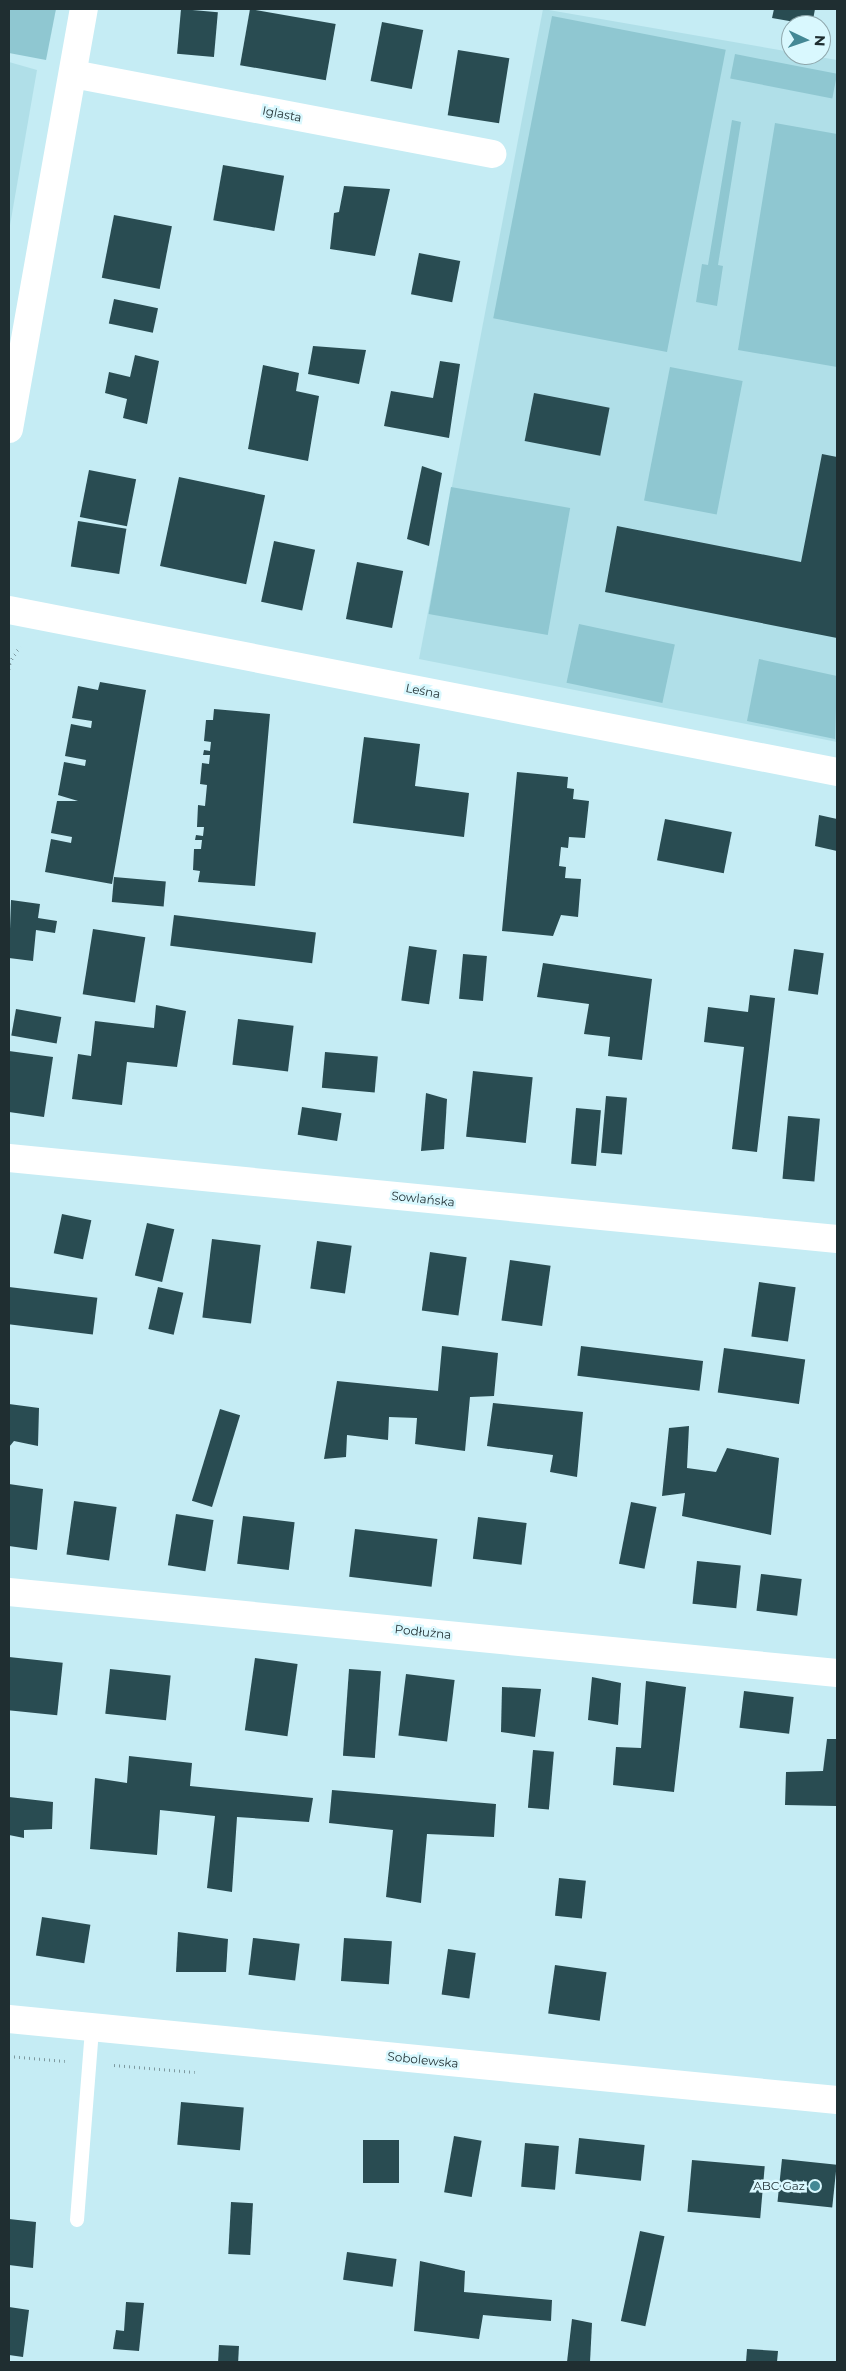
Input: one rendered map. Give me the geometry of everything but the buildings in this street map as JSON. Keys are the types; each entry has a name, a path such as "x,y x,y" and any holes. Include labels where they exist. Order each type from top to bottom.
{"street":[{"path":"9,428 84,9"},
{"name":"Iglasta","path":"73,74 492,154"},
{"name":"Leśna","path":"9,610 837,772"},
{"name":"Sowlańska","path":"9,1158 837,1239"},
{"name":"Podłużna","path":"9,1592 837,1673"},
{"name":"Sobolewska","path":"9,2019 837,2100"}],"lane":[{"path":"77,2220 92,2028"}],"path":[{"path":"9,670 10,663"}],"shaded area":[{"path":"9,9 56,9 46,60 9,53"},
{"path":"543,9 781,50 781,65 831,65 831,59 837,60 837,742 419,659"},
{"path":"552,16 726,50 667,352 493,318"},
{"path":"735,54 781,63 781,65 792,65 837,74 832,98 730,79"},
{"path":"9,62 37,70 9,231"},
{"path":"732,120 741,122 718,265 723,266 717,306 696,302 702,264 708,265"},
{"path":"775,123 837,134 837,367 738,350"},
{"path":"670,367 743,381 717,515 644,501"},
{"path":"451,487 570,508 548,635 429,614"},
{"path":"579,624 675,644 662,703 567,683"},
{"path":"759,659 837,676 835,739 747,721"}],"place":[{"name":"ABC Gaz","path":"815,2186"}]}
